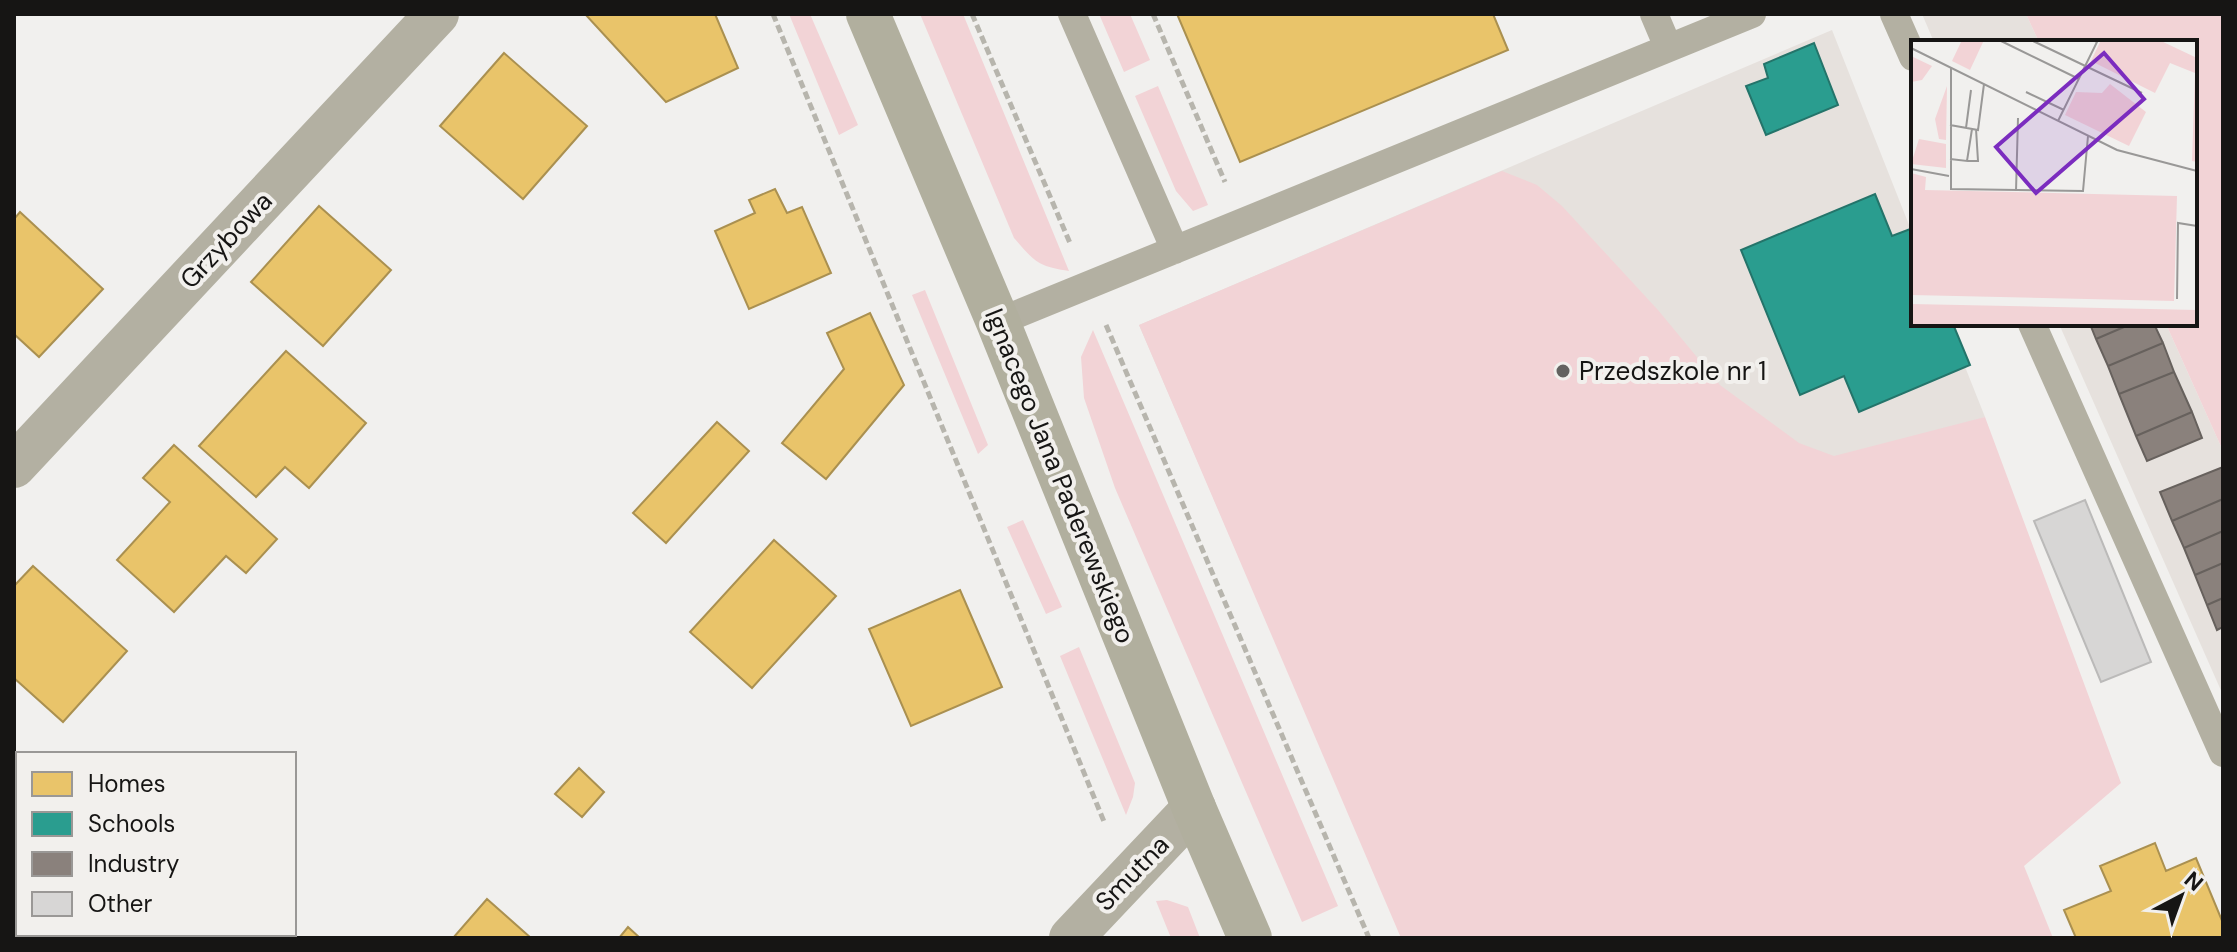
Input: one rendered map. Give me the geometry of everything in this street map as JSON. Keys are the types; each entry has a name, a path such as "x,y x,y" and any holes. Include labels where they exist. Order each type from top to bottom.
{"main road":[{"name":"Ignacego Jana Paderewskiego","path":"868,14 998,322 1194,808 1250,938"}],"street":[{"name":"Grzybowa","path":"14,466 437,14"},
{"name":"Smutna","path":"1071,938 1194,808"}],"lane":[{"path":"1072,14 1175,250"},
{"path":"1654,14 1668,47"},
{"path":"998,322 1752,14"},
{"path":"1894,14 1911,52"},
{"path":"2033,326 2223,753"}],"path":[{"path":"773,14 1109,833"},
{"path":"972,14 1369,938"},
{"path":"1153,14 1226,184"}],"shaded area":[{"path":"789,14 810,14 858,125 839,135"},
{"path":"920,14 963,14 1069,271 1037,262 1014,238"},
{"path":"1099,14 1130,14 1150,60 1124,72"},
{"path":"1922,14 2026,14 2038,40 1933,40"},
{"path":"2026,14 2223,14 2223,451 2167,326 2197,326 2197,40 2038,40"},
{"name":"Przedszkole nr 1","path":"1832,30 1911,230 1911,326 1949,326 1985,417 1304,709 1139,325"},
{"path":"1158,86 1208,205 1193,211 1176,191 1135,96"},
{"path":"1502,171 1537,185 1562,206 1658,310 1720,385 1799,443 1834,456 1985,417 2121,783 2024,866 2053,938 1401,938 1139,325"},
{"path":"925,290 988,445 978,454 912,295"},
{"path":"2060,326 2167,326 2223,451 2223,695"},
{"path":"1093,330 1338,906 1302,922 1115,488 1084,398 1081,357"},
{"path":"1023,520 1062,607 1046,614 1007,527"},
{"path":"1079,647 1135,783 1126,815 1060,656"},
{"path":"1167,900 1188,907 1200,938 1171,938 1156,901"}],"building: Homes":[{"path":"585,14 715,14 738,68 666,102"},
{"path":"1177,14 1493,14 1508,50 1240,162"},
{"path":"504,53 587,126 523,199 440,126"},
{"path":"775,189 787,213 802,207 831,273 749,309 715,231 755,213 749,200"},
{"path":"319,206 391,270 323,346 251,282"},
{"path":"20,212 103,289 39,357 14,334 14,219"},
{"path":"870,313 904,385 826,479 782,443 844,369 827,333"},
{"path":"286,351 366,423 309,488 285,467 256,497 199,446"},
{"path":"717,422 749,451 666,543 633,513"},
{"path":"174,445 277,539 246,573 226,556 174,612 117,560 170,502 143,478"},
{"path":"774,540 836,596 752,688 690,632"},
{"path":"33,566 127,651 63,722 14,678 14,586"},
{"path":"960,590 1002,687 911,726 869,629"},
{"path":"579,768 604,792 582,817 555,794"},
{"path":"2155,843 2166,871 2196,858 2223,923 2223,938 2076,938 2064,910 2111,891 2100,866"},
{"path":"487,899 531,938 453,938"},
{"path":"628,927 640,938 619,938"}],"building: Schools":[{"path":"1814,43 1838,105 1766,135 1746,86 1768,78 1764,64"},
{"path":"1875,194 1892,236 1911,229 1911,326 1954,326 1970,365 1859,412 1844,376 1800,395 1741,250"}],"building: Industry":[{"path":"2091,326 2126,326 2096,339"},
{"path":"2126,326 2155,326 2163,343 2108,366 2096,339"},
{"path":"2163,343 2174,372 2119,394 2108,366"},
{"path":"2174,372 2192,412 2136,436 2119,394"},
{"path":"2192,412 2202,438 2147,461 2136,436"},
{"path":"2223,467 2223,499 2172,521 2160,492"},
{"path":"2223,499 2223,531 2184,548 2172,521"},
{"path":"2223,531 2223,563 2195,575 2184,548"},
{"path":"2223,563 2223,598 2207,605 2195,575"},
{"path":"2223,598 2223,627 2217,630 2207,605"}],"building: Other":[{"path":"2085,500 2151,662 2101,682 2034,521"}],"place":[{"name":"Przedszkole nr 1","path":"1563,371"}]}
